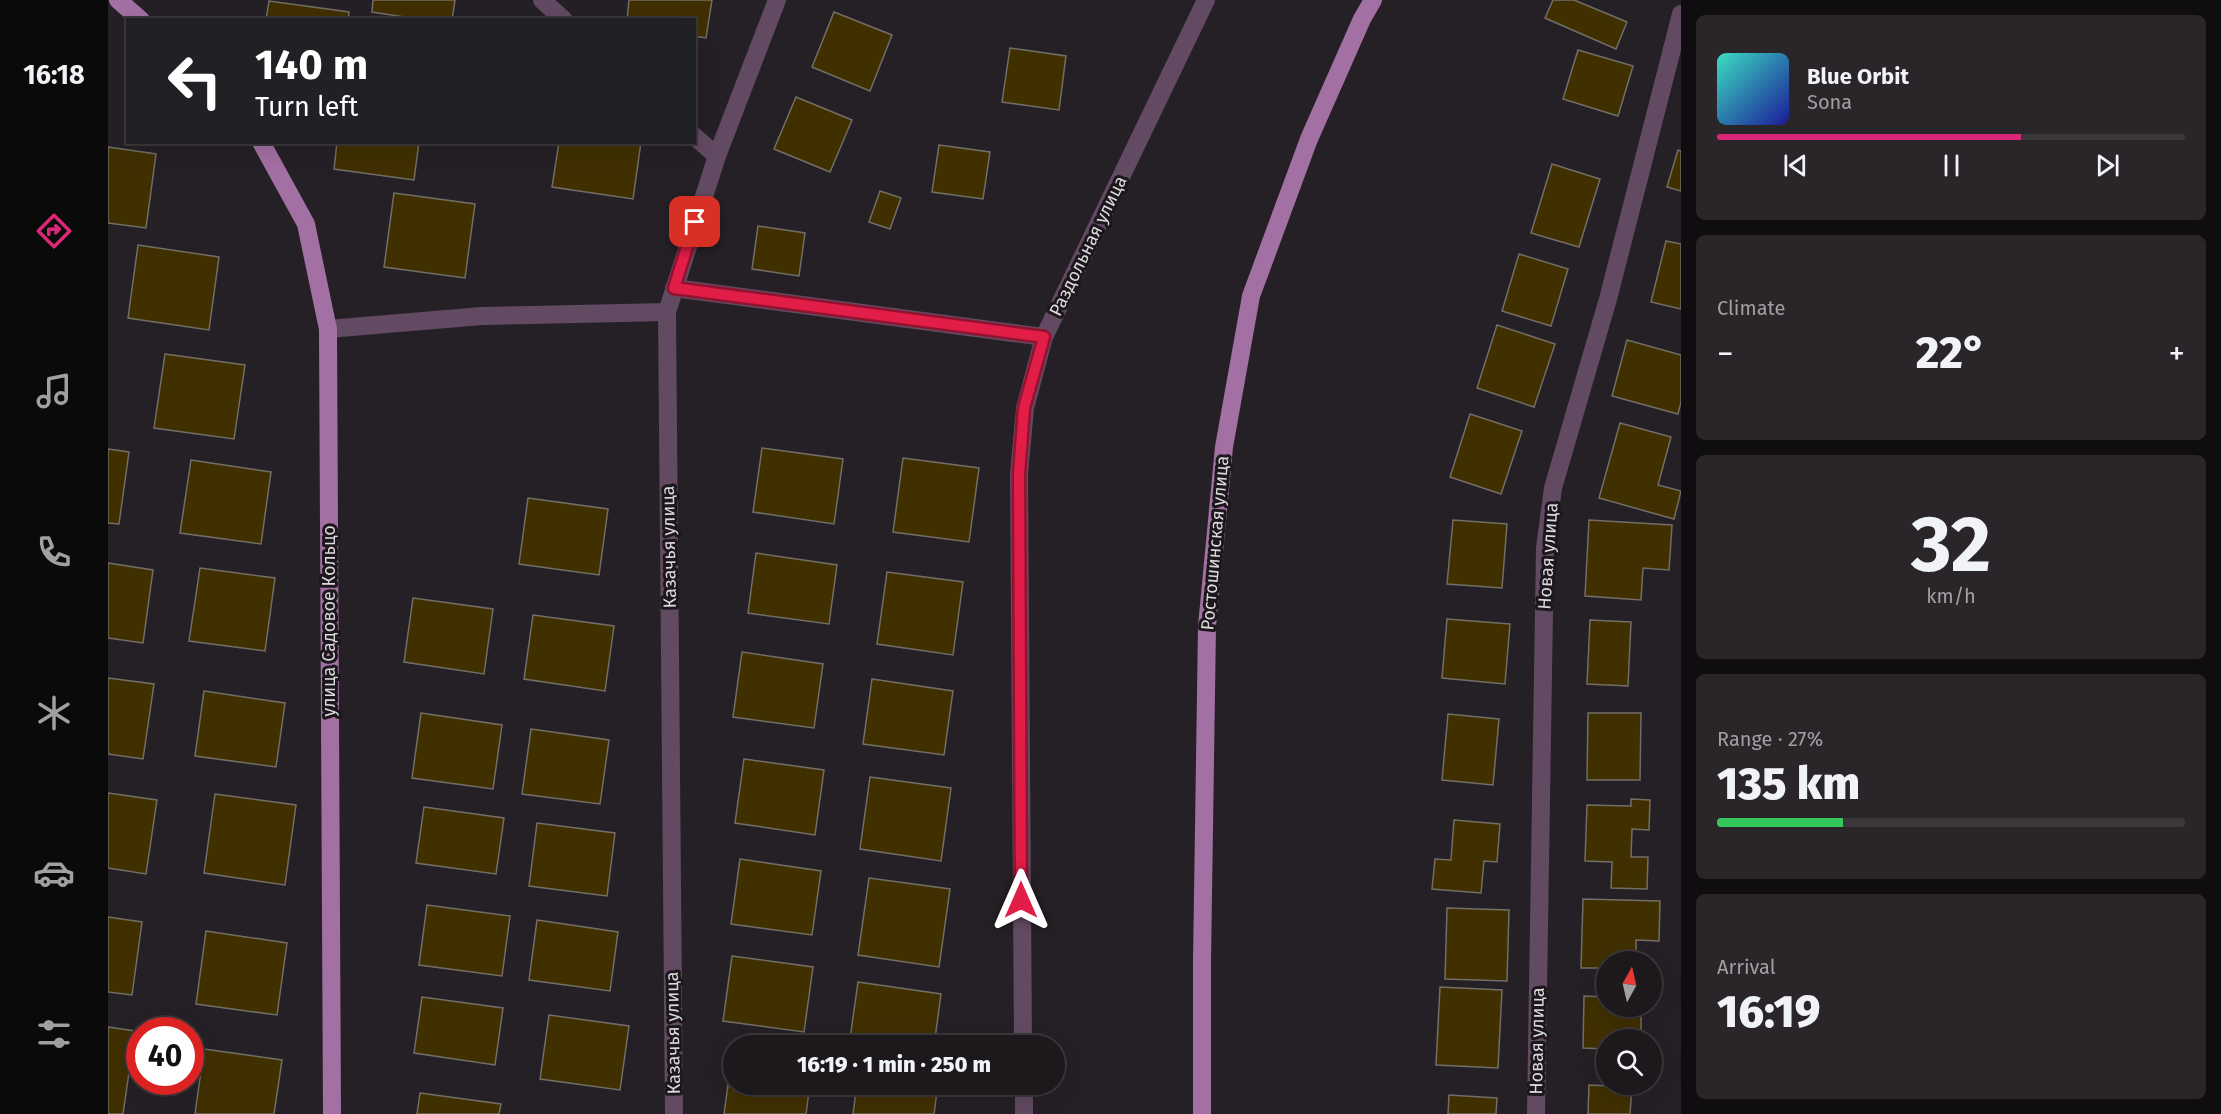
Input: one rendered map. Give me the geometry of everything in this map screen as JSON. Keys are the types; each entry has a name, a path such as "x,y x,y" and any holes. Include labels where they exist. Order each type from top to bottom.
{"main road":[{"path":"118,0 139,18"},
{"name":"Ростошинская улица","path":"1202,1114 1207,626 1224,447 1251,296 1309,139 1362,19 1373,0"},
{"name":"улица Садовое Кольцо","path":"262,144 306,224 328,329 332,1114"}],"street":[{"path":"542,0 562,18"},
{"name":"Казачья улица","path":"674,1114 667,312 717,156 777,0"},
{"name":"Раздольная улица","path":"1023,1035 1019,474 1024,408 1044,337 1206,0"},
{"name":"Новая улица","path":"1536,1114 1545,548 1553,488 1608,298 1681,14"},
{"path":"696,138 717,156"},
{"path":"674,288 1044,337"},
{"path":"328,329 482,316 667,312"},
{"path":"1024,1095 1024,1114"}],"building":[{"path":"373,0 455,0 452,18 411,18 372,12"},
{"path":"629,0 712,0 706,38 696,36 696,18 627,18"},
{"path":"1553,0 1574,0 1627,22 1616,49 1545,18"},
{"path":"269,1 349,12 348,18 266,18"},
{"path":"834,12 892,35 870,91 812,67"},
{"path":"1010,48 1066,56 1059,110 1002,102"},
{"path":"1578,50 1633,66 1618,116 1563,99"},
{"path":"796,97 852,120 830,172 774,149"},
{"path":"337,144 419,144 414,180 334,169"},
{"path":"559,144 641,144 633,199 552,187"},
{"path":"939,145 990,152 983,199 932,192"},
{"path":"108,147 156,154 146,228 108,223"},
{"path":"1678,150 1681,151 1681,191 1667,187"},
{"path":"1552,164 1600,179 1579,247 1531,233"},
{"path":"880,191 901,198 890,229 869,222"},
{"path":"394,193 475,204 465,278 384,267"},
{"path":"758,226 805,233 799,276 752,269"},
{"path":"1666,241 1681,244 1681,309 1651,302"},
{"path":"138,245 219,257 209,330 128,318"},
{"path":"1519,254 1568,269 1551,326 1502,311"},
{"path":"1497,325 1555,344 1534,407 1477,388"},
{"path":"1627,340 1681,355 1681,402 1678,414 1612,396"},
{"path":"165,354 245,365 234,439 154,428"},
{"path":"1470,414 1522,431 1501,494 1450,477"},
{"path":"1620,423 1671,437 1658,485 1681,491 1674,519 1599,498"},
{"path":"762,448 843,459 834,524 753,512"},
{"path":"108,449 129,452 119,524 108,523"},
{"path":"903,458 979,468 969,542 893,532"},
{"path":"191,460 271,472 261,544 180,533"},
{"path":"528,498 608,509 599,575 519,564"},
{"path":"1453,520 1507,524 1502,588 1447,584"},
{"path":"1589,520 1672,525 1669,570 1643,568 1641,600 1585,596"},
{"path":"756,553 837,565 829,624 748,613"},
{"path":"108,563 153,570 143,643 108,638"},
{"path":"200,568 275,578 265,651 189,641"},
{"path":"887,572 963,582 953,655 877,644"},
{"path":"413,598 493,609 484,674 404,662"},
{"path":"533,615 614,626 605,691 524,679"},
{"path":"1447,619 1510,624 1505,684 1442,678"},
{"path":"1590,620 1631,622 1628,686 1587,684"},
{"path":"742,652 823,664 814,728 733,717"},
{"path":"108,678 154,684 143,759 108,754"},
{"path":"872,679 953,691 944,755 863,744"},
{"path":"204,691 285,703 276,767 195,756"},
{"path":"421,713 502,725 493,789 412,778"},
{"path":"1588,713 1641,713 1640,780 1587,780"},
{"path":"1448,714 1499,719 1493,785 1442,780"},
{"path":"531,729 609,740 600,804 522,794"},
{"path":"744,759 824,770 815,835 735,823"},
{"path":"870,777 951,788 941,861 860,849"},
{"path":"108,793 157,800 146,874 108,868"},
{"path":"215,794 296,805 285,885 204,873"},
{"path":"1631,799 1650,800 1649,830 1632,829 1631,857 1648,857 1647,889 1611,888 1612,862 1585,861 1587,805 1631,806"},
{"path":"424,807 504,818 496,874 416,863"},
{"path":"1454,820 1500,824 1497,862 1484,861 1481,893 1432,889 1435,859 1451,860"},
{"path":"537,823 615,833 607,896 529,886"},
{"path":"740,859 821,871 812,935 731,924"},
{"path":"869,878 950,889 939,967 858,955"},
{"path":"1583,899 1660,901 1659,941 1636,940 1636,951 1596,951 1596,968 1581,968"},
{"path":"427,905 510,916 502,976 419,965"},
{"path":"1447,908 1509,910 1507,981 1445,979"},
{"path":"108,917 142,922 132,995 108,992"},
{"path":"537,920 618,932 610,991 529,980"},
{"path":"206,931 287,943 277,1015 196,1004"},
{"path":"732,956 813,967 804,1032 723,1021"},
{"path":"858,982 941,994 935,1035 851,1035"},
{"path":"1440,987 1502,990 1498,1068 1436,1065"},
{"path":"1584,996 1596,997 1596,1017 1641,1017 1641,1029 1596,1029 1596,1049 1583,1048"},
{"path":"422,997 503,1008 495,1065 414,1053"},
{"path":"549,1015 629,1026 620,1090 540,1079"},
{"path":"108,1027 126,1030 126,1093 123,1114 108,1114"},
{"path":"204,1049 282,1060 274,1114 195,1114 198,1095 204,1095"},
{"path":"1589,1085 1596,1085 1596,1095 1631,1095 1630,1114 1588,1114"},
{"path":"420,1093 501,1104 499,1114 417,1114"},
{"path":"727,1095 809,1095 806,1114 724,1114"},
{"path":"856,1095 937,1095 934,1114 853,1114"},
{"path":"1449,1095 1497,1098 1496,1114 1448,1114"}],"route":[{"path":"695,222 674,288 1044,337 1024,408 1019,474 1021,900"}]}
